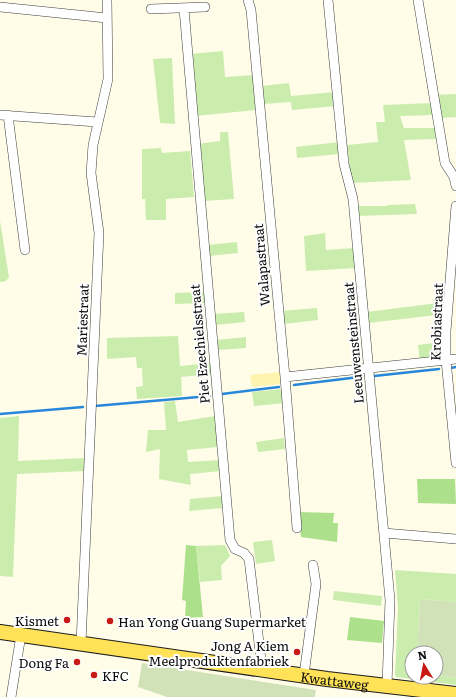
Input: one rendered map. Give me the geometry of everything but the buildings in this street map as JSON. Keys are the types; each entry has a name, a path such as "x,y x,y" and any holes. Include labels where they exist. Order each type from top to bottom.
{"main road":[{"name":"Kwattaweg","path":"0,632 304,675 456,694"},
{"path":"426,690 441,697"}],"street":[{"name":"Mariestraat","path":"81,643 99,233 91,173 93,145 97,122 108,79 107,0"},
{"name":"Walapastraat","path":"248,0 251,10 285,377 297,528"},
{"name":"Leeuwensteinstraat","path":"328,0 344,164 353,199 390,600 387,685"},
{"path":"418,0 445,163 454,177 456,186"},
{"path":"0,7 107,18"},
{"path":"151,9 184,9 205,7"},
{"name":"Piet Ezechielsstraat","path":"184,9 230,540 235,549 244,553 250,559 262,668"},
{"path":"25,250 4,115 97,122"},
{"name":"Krobiastraat","path":"456,206 446,331 446,360 456,463"},
{"path":"285,377 456,359"},
{"path":"384,533 456,539"},
{"path":"304,675 316,584 313,565"},
{"path":"11,697 21,635"}],"green space":[{"path":"223,51 225,77 254,75 257,110 195,116 190,54"},
{"path":"172,58 175,124 160,123 153,59"},
{"path":"289,83 291,96 335,92 336,106 292,110 291,102 263,104 261,86"},
{"path":"456,94 456,117 440,118 436,95"},
{"path":"432,103 434,115 400,116 404,128 435,128 436,139 404,140 411,180 352,183 347,145 378,142 376,122 385,122 383,105"},
{"path":"220,132 228,132 234,199 203,201 198,144 220,141"},
{"path":"339,142 340,154 297,158 296,147"},
{"path":"161,148 162,153 190,151 194,197 166,199 166,220 146,220 145,199 142,199 142,149"},
{"path":"415,204 417,214 358,216 358,206"},
{"path":"0,221 9,277 6,281 0,282"},
{"path":"325,233 326,250 354,248 356,268 306,271 304,236"},
{"path":"237,242 238,253 208,256 207,245"},
{"path":"205,292 206,303 175,304 175,293"},
{"path":"446,302 445,314 368,323 367,312"},
{"path":"317,308 318,320 284,324 282,311"},
{"path":"244,312 245,322 215,325 214,314"},
{"path":"178,336 180,366 211,363 212,374 181,377 182,396 137,399 136,387 143,386 142,368 137,368 136,357 107,359 107,338"},
{"path":"246,337 246,348 217,350 216,340"},
{"path":"443,342 443,357 420,361 418,345"},
{"path":"283,389 285,403 254,406 252,392"},
{"path":"175,401 178,422 215,416 218,447 187,450 188,462 220,460 221,471 190,474 191,485 159,479 160,449 146,452 148,430 166,430 164,402"},
{"path":"19,416 18,461 85,458 85,471 17,474 13,577 0,576 0,418"},
{"path":"284,438 285,449 258,452 256,442"},
{"path":"417,479 455,479 456,504 418,503"},
{"path":"223,496 223,508 189,511 190,499"},
{"path":"299,512 334,513 333,523 338,523 337,542 301,537"},
{"path":"272,540 275,561 256,564 253,542"},
{"path":"186,545 196,546 203,617 185,618 186,601 182,600"},
{"path":"225,545 230,556 221,566 222,580 200,582 196,546"},
{"path":"395,570 456,574 456,602 420,599 417,645 404,645 404,678 396,677 395,675 398,608"},
{"path":"334,591 382,596 381,606 333,600"},
{"path":"420,599 456,602 456,678 444,676 444,645 417,645"},
{"path":"350,617 384,621 382,643 347,640"},
{"path":"142,663 316,690 315,697 167,697 138,687"},
{"path":"444,676 456,678 456,685 444,683"}],"sand":[{"path":"280,372 281,384 252,387 250,375"}],"waterway":[{"path":"451,368 456,367"},
{"path":"374,376 439,369"},
{"path":"294,385 359,377"},
{"path":"222,394 279,387"},
{"path":"95,406 210,396"},
{"path":"0,414 83,407"}],"place":[{"name":"Kismet","path":"67,620"},
{"name":"Han Yong Guang Supermarket","path":"110,621"},
{"name":"Jong A Kiem Meelproduktenfabriek","path":"297,652"},
{"name":"Dong Fa","path":"77,662"},
{"name":"KFC","path":"94,675"}]}
